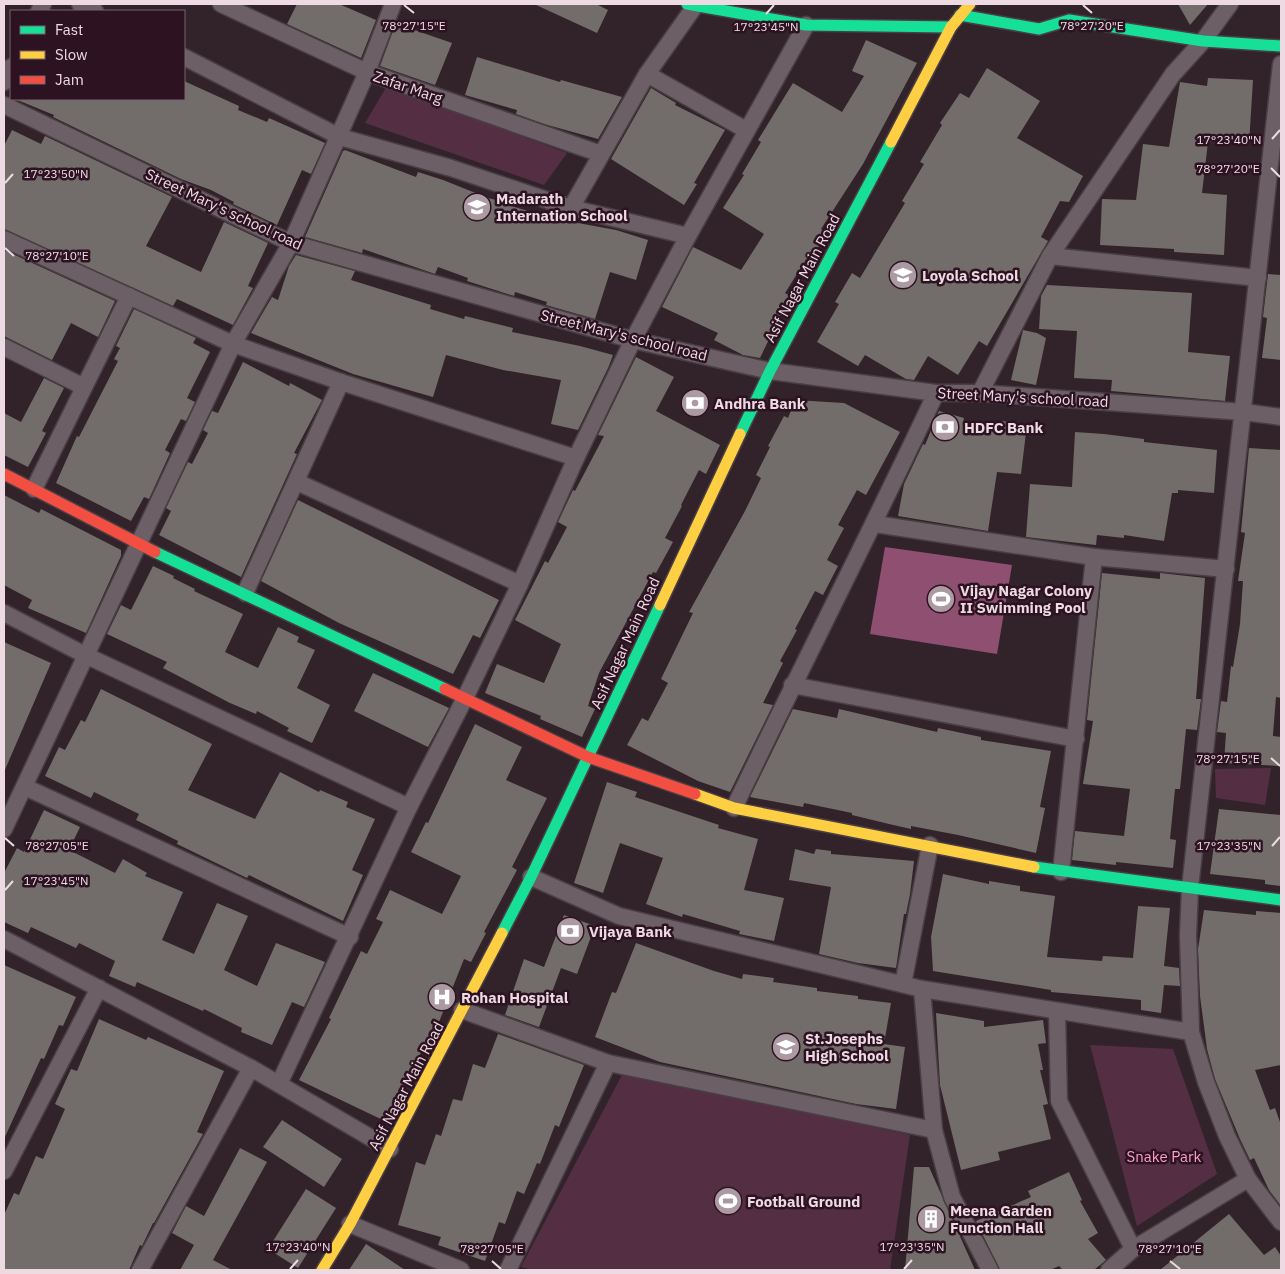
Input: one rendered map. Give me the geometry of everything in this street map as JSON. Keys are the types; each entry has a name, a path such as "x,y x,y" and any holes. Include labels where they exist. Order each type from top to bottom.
{"street":[{"path":"80,4 93,10"},
{"name":"Zafar Marg","path":"221,4 367,72 601,154"},
{"path":"4,829 233,344 291,243 340,137 393,4"},
{"name":"Asif Nagar Main Road","path":"322,1270 350,1224 390,1149 531,877 770,371 951,27 970,4"},
{"path":"980,393 1050,256 1173,74 1202,41 1230,4"},
{"path":"571,208 647,74 691,5 806,25 951,27"},
{"path":"1060,9 1069,20"},
{"path":"960,15 1038,29 1069,20 1202,41 1281,46"},
{"path":"279,1084 350,938 409,806 465,698 520,584 576,458 633,340 746,130 806,25"},
{"path":"185,58 340,137 451,168 571,208 688,236"},
{"path":"1281,64 1190,888 1188,936 1192,1032 1223,1127 1248,1179 1281,1222"},
{"path":"4,82 10,68"},
{"path":"647,74 746,130"},
{"name":"Street Mary's school road","path":"4,105 291,243 633,340 770,371 936,393 980,393 1244,412 1281,417"},
{"path":"4,239 233,344 341,382 576,458"},
{"path":"1050,256 1258,278"},
{"path":"34,490 129,296"},
{"path":"4,347 84,387"},
{"path":"246,593 341,382"},
{"path":"734,808 792,685 875,524 936,393"},
{"path":"4,474 139,544 246,593 588,757 734,808 1061,872 1281,900"},
{"path":"296,482 520,584"},
{"path":"875,524 1094,557 1226,569"},
{"path":"1061,872 1094,557"},
{"path":"4,613 85,655 409,806"},
{"path":"792,685 1076,739"},
{"path":"25,787 350,938"},
{"path":"903,984 930,845"},
{"path":"531,877 619,916 922,989 1192,1032"},
{"path":"4,938 251,1068 390,1149"},
{"path":"4,1171 99,988"},
{"path":"922,989 934,1130 952,1197 990,1270"},
{"path":"462,1010 608,1063 934,1130"},
{"path":"1057,1011 1059,1101 1133,1249"},
{"path":"508,1270 608,1063"},
{"path":"140,1270 251,1068"},
{"path":"1109,1270 1133,1249 1248,1179"},
{"path":"350,1224 461,1270"}],"green space":[{"path":"387,86 567,153 544,185 365,123"},
{"path":"1271,768 1265,805 1216,798 1215,769"},
{"name":"Snake Park","path":"1090,1045 1173,1049 1217,1174 1137,1226"},
{"name":"Football Ground","path":"623,1073 910,1135 890,1270 534,1270 521,1267"}],"shaded area":[{"name":"Vijay Nagar Colony II Swimming Pool","path":"885,547 1012,565 997,654 870,634"}],"building":[{"path":"297,4 339,4 376,20 361,58 287,24"},
{"path":"534,4 596,4 608,10 597,33"},
{"path":"1178,4 1208,4 1190,25"},
{"path":"400,25 452,43 435,85 380,66 394,28 398,30"},
{"path":"866,40 917,63 863,164 821,229 827,232 823,240 810,260 807,258 785,293 790,296 760,358 743,355 714,340 718,333 662,307 693,247 741,270 764,234 723,208 744,175 742,174 761,142 758,140 793,83 842,112 864,76 852,71"},
{"path":"477,57 560,82 561,80 622,97 598,139 544,124 516,114 517,110 465,95"},
{"path":"987,68 1040,101 1017,138 1083,176 1069,202 1060,201 1041,237 1048,241 987,346 979,341 958,375 928,356 914,380 906,379 865,355 858,366 817,342 839,304 835,302 852,273 860,278 905,203 902,201 924,164 920,162 942,125 940,123 960,93 969,98"},
{"path":"1208,78 1253,80 1249,144 1208,142 1202,193 1227,195 1224,255 1174,252 1174,249 1100,245 1102,199 1136,200 1143,144 1169,147 1180,82 1207,86"},
{"path":"185,81 239,106 238,110 267,122 269,118 325,143 311,174 302,170 277,225 233,204 234,202 211,190 181,179 53,117 54,115 17,100 185,100"},
{"path":"651,88 676,103 675,105 725,130 694,183 697,184 684,205 611,159"},
{"path":"12,130 41,144 45,136 172,197 146,246 201,272 224,222 268,243 248,286 253,288 233,325 177,299 173,306 4,229 4,146"},
{"path":"345,150 416,177 418,172 443,180 488,198 512,204 511,206 535,213 534,215 616,230 648,240 636,280 610,272 595,319 546,305 547,302 515,292 514,296 467,281 468,278 438,267 435,274 363,249 362,253 305,237"},
{"path":"4,250 115,301 98,337 71,323 52,360 4,336"},
{"path":"296,255 355,271 351,280 431,305 430,309 464,319 465,316 513,328 512,332 613,355 578,430 551,424 561,380 503,370 446,355 433,397 353,374 251,333 272,297 278,300 289,266"},
{"path":"1268,274 1281,275 1281,360 1262,358 1267,318 1263,317"},
{"path":"1047,285 1192,293 1188,352 1230,356 1225,401 1111,391 1112,380 1074,378 1077,331 1039,329 1041,296"},
{"path":"134,309 196,338 193,343 210,352 187,398 195,402 186,421 181,419 165,450 170,453 149,499 144,497 131,521 56,483 77,436 79,437 118,361 114,359 120,348 116,346"},
{"path":"1023,330 1037,333 1046,338 1036,385 1011,380"},
{"path":"636,357 674,377 656,411 720,445 706,474 699,470 665,538 673,542 656,573 653,572 599,673 588,706 595,709 582,737 540,719 541,716 485,693 497,664 544,683 561,644 515,620 545,561 548,563 567,527 558,522 573,490 575,491 604,436 598,435"},
{"path":"243,362 289,386 290,383 322,400 294,453 297,454 241,577 159,535 171,511 166,508 188,462 192,464 208,433 203,430 212,411 218,413"},
{"path":"44,378 64,388 42,431 46,433 28,467 4,455 4,413 21,422"},
{"path":"795,400 844,403 900,432 866,495 857,490 838,525 844,528 827,560 838,566 823,595 815,591 795,629 797,630 780,661 783,663 763,703 773,705 730,792 698,781 627,745 642,718 648,721 668,683 661,679 693,613 689,612 745,511 761,478 756,475 770,447 768,446 784,416 788,418"},
{"path":"939,411 964,418 963,423 1002,427 1002,421 1027,424 1021,474 997,472 988,531 898,516 904,484 923,444 925,445"},
{"path":"1075,432 1144,439 1144,442 1217,450 1214,493 1178,490 1178,493 1172,493 1164,541 1124,535 1124,538 1097,535 1096,545 1026,537 1030,484 1072,487"},
{"path":"1249,448 1281,450 1281,698 1276,697 1273,736 1281,737 1281,766 1224,763 1226,733 1217,732 1221,701 1227,702 1231,666 1233,667 1240,624 1243,581 1238,581 1245,533 1241,532"},
{"path":"4,495 39,513 41,509 121,550 121,556 86,633 28,608 32,600 4,585"},
{"path":"298,500 499,600 480,638 473,635 453,674 339,623 261,581"},
{"path":"153,566 174,576 173,578 195,589 194,591 243,614 225,652 258,668 278,627 299,637 297,642 315,650 297,688 330,705 312,743 287,731 289,728 257,711 256,714 230,703 163,668 167,662 107,634 121,605 131,610"},
{"path":"1102,573 1160,579 1160,573 1205,578 1196,699 1201,699 1197,730 1186,729 1180,789 1175,789 1170,839 1176,840 1173,868 1116,862 1116,865 1072,860 1075,831 1124,836 1130,789 1083,784 1093,721 1087,720"},
{"path":"4,642 51,663 4,772"},
{"path":"373,673 449,708 428,747 354,711"},
{"path":"101,689 212,744 188,790 255,819 280,772 319,792 320,790 348,802 346,807 375,819 352,870 363,875 343,921 249,875 247,878 177,844 178,841 136,820 139,814 94,792 91,798 45,776 59,747 65,750 81,720 85,722"},
{"path":"793,709 837,718 839,709 937,732 938,728 981,737 981,740 1051,751 1040,807 1045,808 1036,853 911,826 911,829 852,815 852,813 804,803 803,807 750,797"},
{"path":"475,724 522,747 506,780 547,798 512,867 517,870 484,932 486,933 471,962 464,959 437,1027 434,1026 387,1122 299,1080 331,1019 329,1018 361,951 367,954 383,922 376,919 390,890 442,914 461,876 411,852 426,822 428,823"},
{"path":"607,782 637,792 635,797 719,825 718,828 758,839 744,890 784,898 774,941 739,934 740,931 683,914 682,917 646,904 663,858 620,843 603,893 574,883"},
{"path":"1219,809 1281,815 1281,886 1265,884 1265,880 1210,874"},
{"path":"44,810 80,827 69,850 115,873 123,859 147,873 145,876 183,892 162,940 194,954 217,903 248,916 224,970 257,986 276,943 325,962 304,1007 292,1002 272,1045 241,1032 242,1028 204,1009 203,1011 137,982 135,987 109,976 115,961 79,943 76,948 31,927 28,933 4,922 4,873 17,848 24,852"},
{"path":"795,849 814,854 816,849 831,851 831,854 914,861 910,894 906,914 904,914 896,968 858,963 819,954 831,887 789,880"},
{"path":"943,874 989,884 989,881 1020,886 1020,891 1055,896 1047,957 1102,961 1103,956 1133,958 1138,906 1170,908 1164,966 1179,968 1180,986 1164,985 1161,1013 1141,1010 1141,1000 1051,992 1051,990 933,971 931,937"},
{"path":"1204,910 1256,915 1256,911 1281,913 1281,1065 1255,1070 1270,1110 1275,1108 1281,1125 1281,1206 1269,1190 1254,1158 1250,1160 1240,1139 1215,1079 1207,1049 1200,996 1198,949"},
{"path":"564,915 595,926 577,974 561,968 539,1027 505,1015 524,959 544,967"},
{"path":"636,943 742,979 743,974 774,978 773,982 817,988 817,991 858,996 858,999 891,1003 884,1044 905,1047 896,1109 856,1104 660,1062 595,1037 612,992 616,993"},
{"path":"4,965 76,997 63,1026 59,1025 44,1059 41,1058 4,1139"},
{"path":"936,1013 984,1021 984,1027 1043,1020 1046,1043 1038,1044 1043,1070 1040,1070 1048,1104 1043,1105 1051,1139 998,1152 1000,1160 961,1170 940,1085"},
{"path":"99,1019 146,1040 148,1037 224,1071 197,1132 203,1134 142,1246 140,1245 129,1270 4,1270 4,1215 14,1193 19,1195 36,1156 43,1159 65,1109 55,1104 71,1069 77,1071"},
{"path":"498,1034 584,1065 559,1127 555,1125 540,1164 537,1163 524,1194 517,1191 505,1224 499,1222 485,1261 438,1245 441,1237 398,1225 416,1162 425,1165 436,1134 441,1136 453,1099 462,1101 473,1064 485,1068"},
{"path":"282,1120 342,1159 324,1187 263,1147"},
{"path":"240,1148 267,1162 213,1260 232,1270 180,1270 194,1245 172,1233 186,1206 204,1216"},
{"name":"Meena Garden Function Hall","path":"914,1167 929,1167 975,1270 905,1270"},
{"path":"1069,1172 1082,1200 1080,1201 1098,1233 1088,1239 1106,1260 1094,1270 1063,1270 1059,1266 1050,1270 1000,1270 976,1221 1031,1197 1028,1191"},
{"path":"306,1189 336,1208 298,1268 268,1249"},
{"path":"1229,1214 1264,1255 1275,1247 1281,1256 1281,1270 1160,1270"},
{"path":"366,1244 405,1270 349,1270"}],"traffic: fast":[{"path":"687,4 806,25 951,27"},
{"path":"960,15 1039,29 1069,20 1203,41 1281,46"},
{"path":"740,434 770,371 891,142"},
{"path":"155,552 445,689"},
{"path":"502,933 531,877 660,605"},
{"path":"1034,867 1281,900"}],"traffic: slow":[{"path":"891,142 951,27 970,4"},
{"path":"660,605 740,434"},
{"path":"695,794 734,808 1034,867"},
{"path":"322,1270 350,1224 502,933"}],"traffic: jam":[{"path":"4,474 155,552"},
{"path":"445,689 588,757 695,794"}],"place":[{"name":"Madarath Internation School","path":"477,207"},
{"name":"Loyola School","path":"903,275"},
{"name":"Andhra Bank","path":"695,403"},
{"name":"HDFC Bank","path":"945,427"},
{"name":"Vijay Nagar Colony II Swimming Pool","path":"941,599"},
{"name":"Vijaya Bank","path":"570,931"},
{"name":"Rohan Hospital","path":"442,997"},
{"name":"St.Josephs High School","path":"786,1047"},
{"name":"Football Ground","path":"728,1201"},
{"name":"Meena Garden Function Hall","path":"931,1219"}]}
